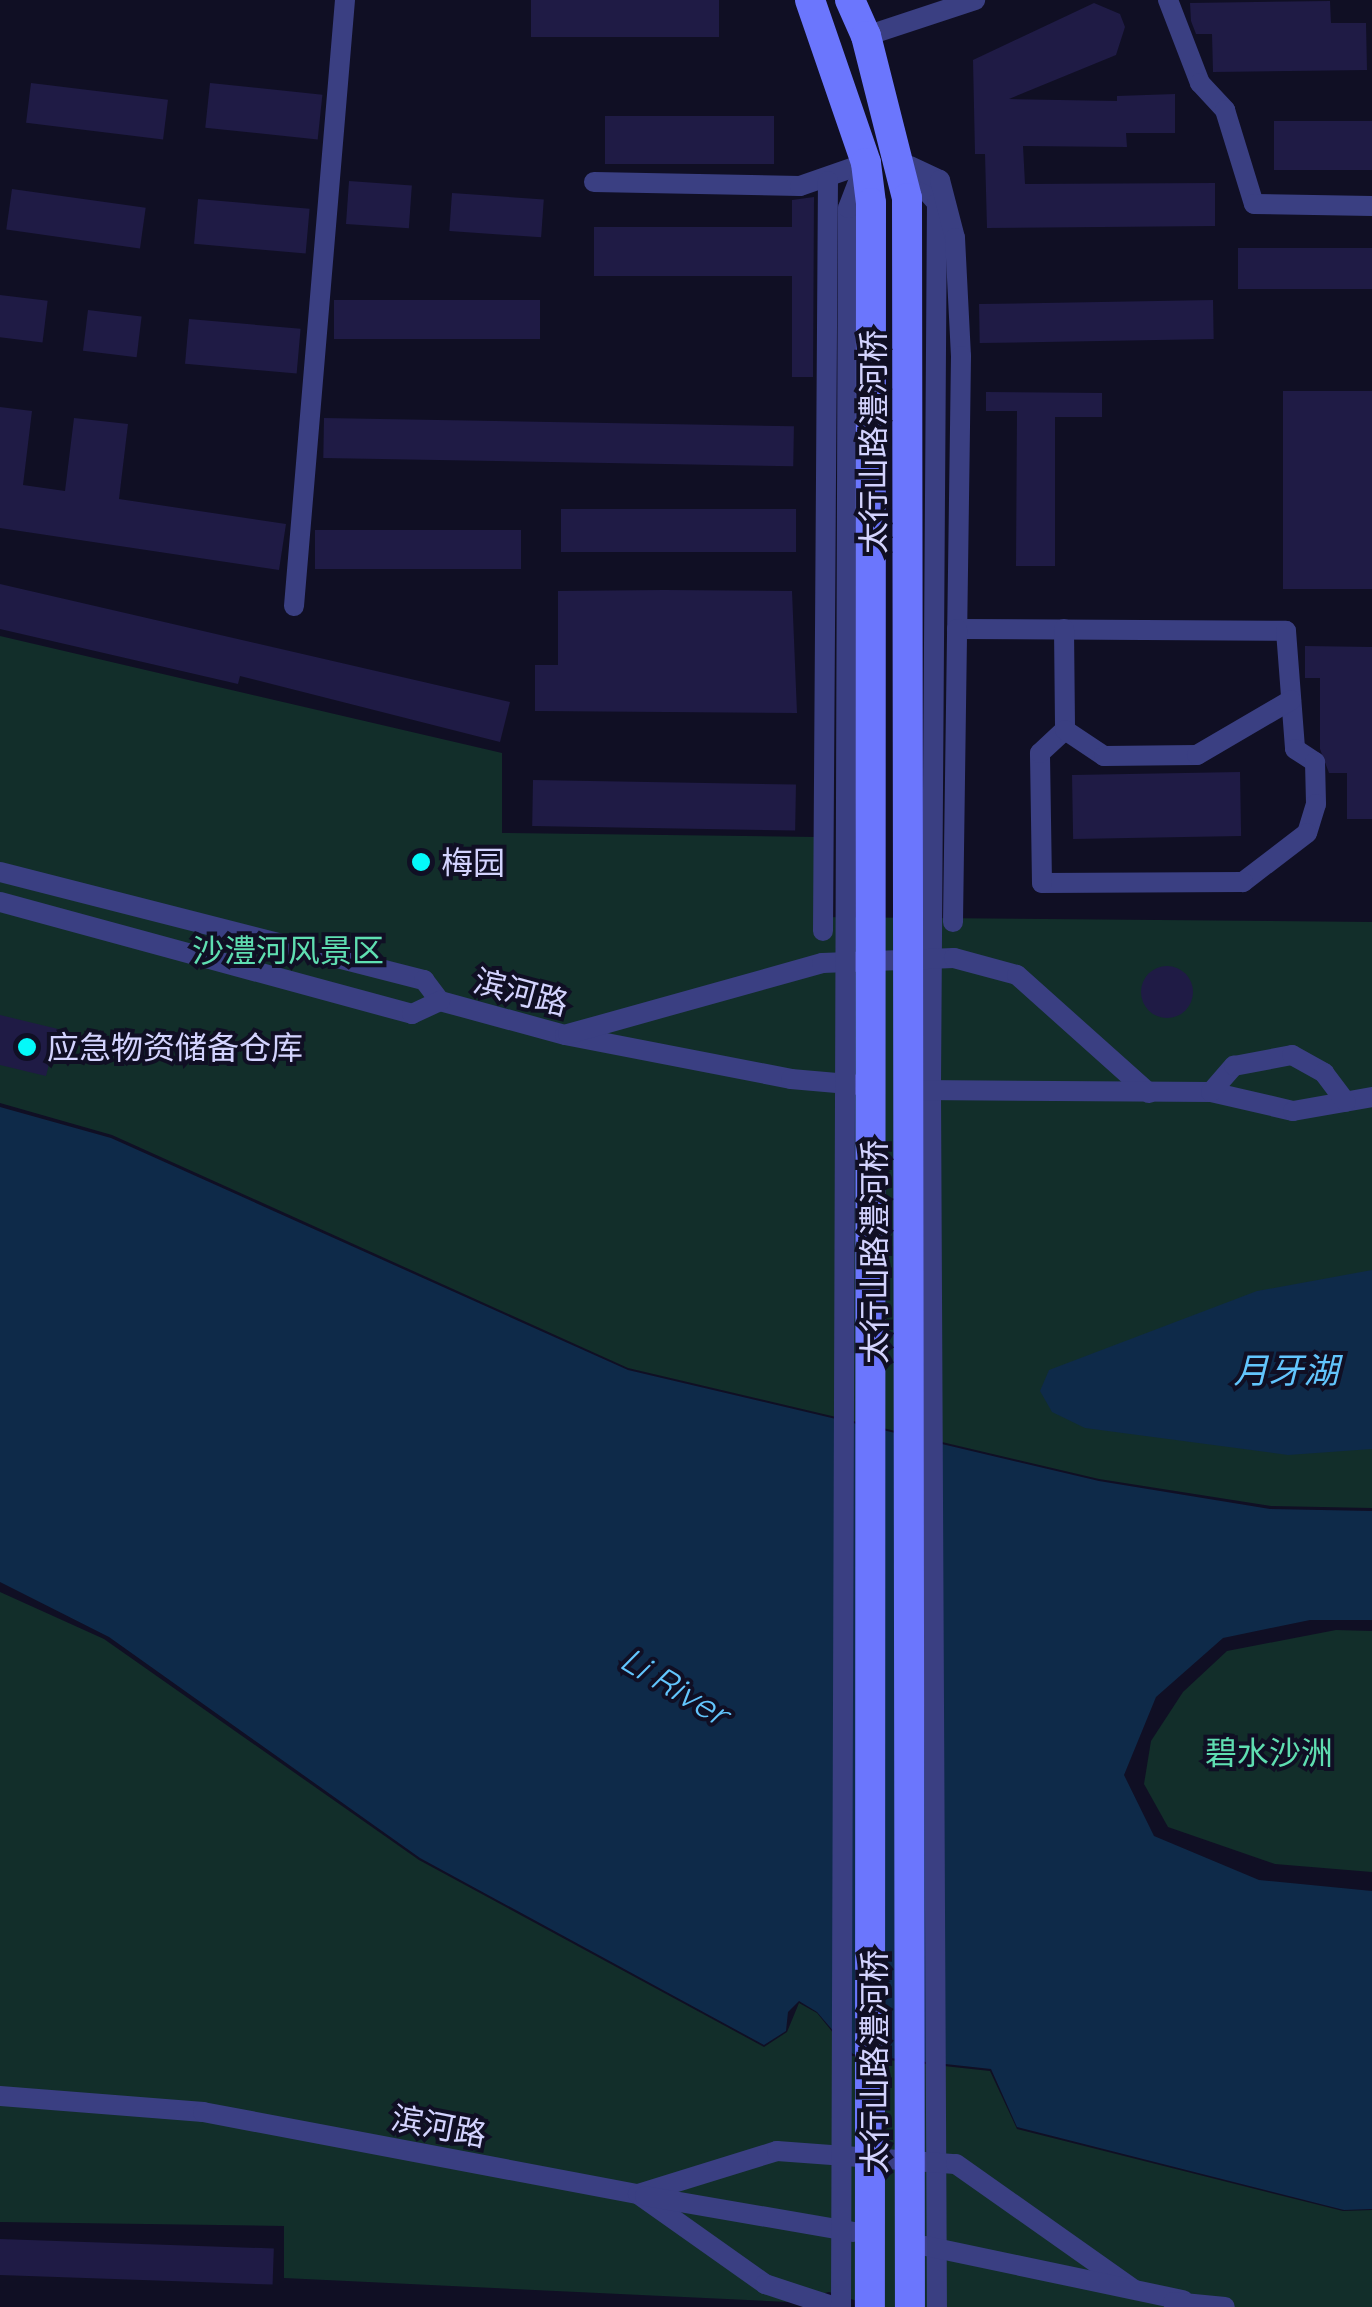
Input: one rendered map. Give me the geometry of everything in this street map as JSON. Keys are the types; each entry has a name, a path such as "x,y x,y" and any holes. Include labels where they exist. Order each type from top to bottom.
{"main road":[{"name":"太行山路澧河桥","path":"810,0 866,163 859,205 855,2233 870,2307"},
{"name":"太行山路澧河桥","path":"850,0 866,36 901,161 922,200 923,2245 910,2307"},
{"path":"866,163 901,161"}],"street":[{"path":"294,606 346,0"},
{"path":"866,36 975,0"},
{"path":"1168,0 1200,83 1225,110 1254,204 1372,206"},
{"path":"901,161 940,180 955,238 961,356 953,922"},
{"path":"594,182 800,186 828,181 866,163"},
{"path":"823,931 828,181"},
{"path":"957,629 1064,629 1286,630 1296,749 1314,762 1316,804 1307,832 1244,882 1042,883 1040,754 1065,730 1064,629"},
{"path":"1065,730 1104,756 1197,756 1291,700"},
{"name":"滨河路","path":"0,872 424,980 440,1001 565,1035 856,1084"},
{"path":"74,921 81,892"},
{"path":"0,902 412,1014 440,1001"},
{"path":"565,1035 822,963 954,958 1016,975 1149,1092"},
{"path":"1211,1092 1234,1066 1292,1055 1324,1072 1346,1102"},
{"path":"920,1090 1211,1092 1293,1111 1372,1097"},
{"name":"滨河路","path":"0,2096 202,2112 638,2194 764,2284 833,2306"},
{"path":"638,2194 777,2151 956,2164 1133,2290"},
{"path":"638,2194 855,2233"},
{"name":"太行山路澧河桥","path":"833,2306 855,2233"},
{"path":"923,2245 1226,2307"},
{"name":"太行山路澧河桥","path":"923,2245 937,2307"},
{"path":"1154,2307 1183,2300"}],"green space":[{"name":"沙澧河风景区","path":"0,636 502,753 502,833 815,837 815,917 1372,922 1372,1508 1271,1506 1099,1479 628,1368 112,1135 0,1103"},
{"path":"0,1592 104,1639 419,1860 764,2047 787,2032 799,2003 817,2013 852,2056 990,2071 1017,2129 1343,2211 1372,2210 1372,2307 876,2307 829,2292 788,2302 284,2278 284,2226 0,2222"},
{"name":"碧水沙洲","path":"1336,1630 1372,1631 1372,1872 1275,1864 1168,1827 1144,1784 1151,1741 1183,1692 1227,1651"}],"water":[{"name":"Li River","path":"0,1107 111,1138 628,1370 1099,1481 1270,1509 1372,1511 1372,1620 1310,1620 1223,1638 1156,1697 1124,1775 1154,1836 1259,1880 1372,1891 1372,2209 1344,2210 1017,2127 991,2069 853,2054 817,2012 799,2001 788,2012 786,2031 764,2045 420,1858 109,1637 0,1582"},
{"name":"月牙湖","path":"1372,1270 1372,1449 1288,1455 1085,1428 1052,1412 1040,1391 1049,1370 1257,1291"}],"building":[{"path":"531,0 719,0 719,37 531,37"},
{"path":"1330,1 1331,23 1366,23 1367,70 1213,72 1212,34 1196,34 1191,21 1190,3"},
{"path":"1094,3 1120,14 1125,27 1116,55 1009,99 1117,101 1117,96 1175,94 1175,133 1126,133 1127,147 1023,146 1025,184 1215,183 1215,226 987,228 985,154 975,154 973,60"},
{"path":"31,83 168,100 163,140 26,123"},
{"path":"210,83 322,95 318,140 205,128"},
{"path":"605,116 774,116 774,164 605,164"},
{"path":"1274,121 1372,121 1372,170 1274,170"},
{"path":"349,181 412,185 409,228 346,224"},
{"path":"12,189 146,208 140,248 6,230"},
{"path":"452,193 544,199 541,237 449,231"},
{"path":"814,197 813,377 792,377 792,276 594,276 594,227 792,227 792,200"},
{"path":"198,199 310,209 306,254 194,244"},
{"path":"1238,248 1372,248 1372,289 1238,289"},
{"path":"0,295 48,301 43,343 0,337"},
{"path":"334,300 540,300 540,339 334,339"},
{"path":"1213,300 1214,339 980,343 979,304"},
{"path":"88,310 142,317 137,357 83,351"},
{"path":"189,319 301,329 297,374 185,364"},
{"path":"1283,391 1372,391 1372,589 1283,589"},
{"path":"986,392 1102,393 1102,417 1055,417 1055,566 1016,566 1017,411 986,411"},
{"path":"0,407 32,411 23,485 65,491 74,418 128,424 119,499 286,524 279,570 0,528"},
{"path":"324,418 794,426 793,466 323,458"},
{"path":"561,509 796,509 796,552 561,552"},
{"path":"315,530 521,530 521,569 315,569"},
{"path":"0,584 510,702 500,742 240,676 238,684 0,629"},
{"path":"558,591 792,591 797,713 535,711 535,665 558,665"},
{"path":"1305,646 1372,647 1372,819 1347,819 1347,773 1329,773 1320,749 1320,678 1305,678"},
{"path":"1240,772 1241,836 1073,839 1072,775"},
{"path":"533,780 796,785 795,831 532,826"},
{"path":"1167,966 1186,973 1193,992 1186,1011 1167,1018 1148,1011 1141,992 1148,973"},
{"name":"应急物资储备仓库","path":"0,1015 58,1029 46,1076 0,1065"},
{"path":"0,2239 274,2249 273,2285 0,2275"}],"place":[{"name":"梅园","path":"421,862"},
{"name":"应急物资储备仓库","path":"27,1047"}]}
